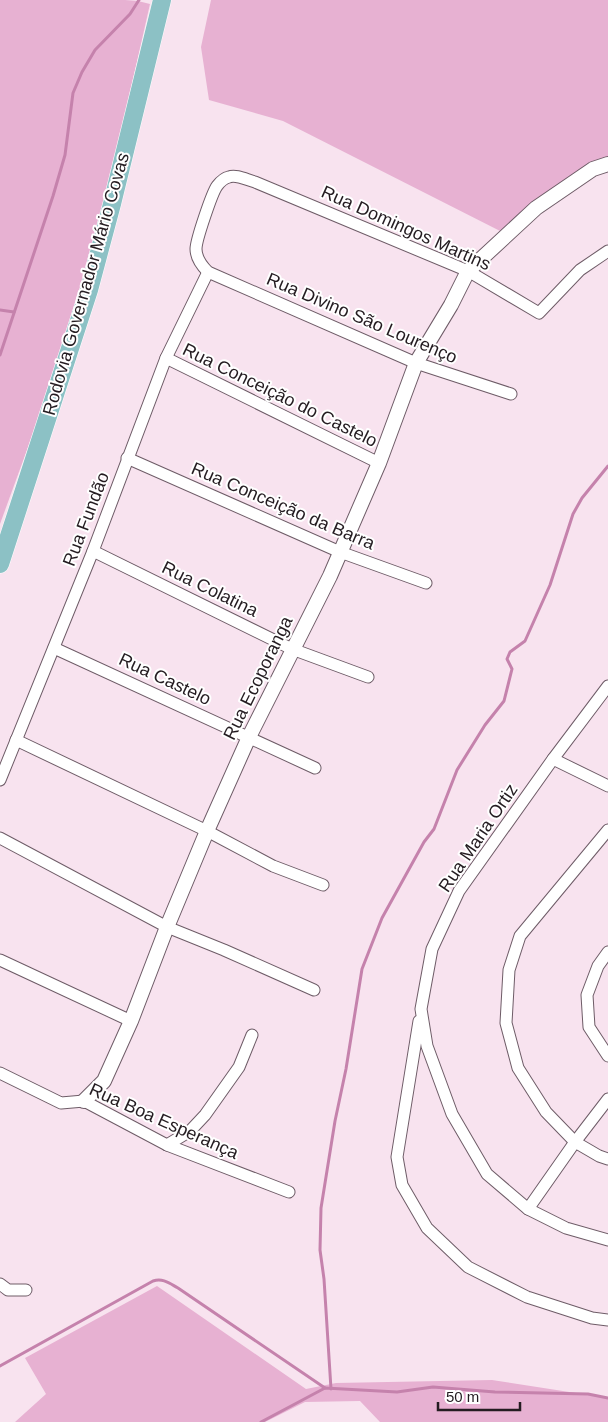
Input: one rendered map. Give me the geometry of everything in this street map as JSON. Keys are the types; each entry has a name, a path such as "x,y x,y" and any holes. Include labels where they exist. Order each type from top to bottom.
{"main road":[{"name":"Rodovia Governador Mário Covas","path":"0,564 88,290 162,0"}],"street":[{"name":"Rua Ecoporanga","path":"84,1101 104,1081 131,1021 207,831 249,737 330,576 380,463 416,363 468,271 536,208 593,169 608,164"},
{"name":"Rua Domingos Martins","path":"206,270 199,262 196,248 211,196 216,186 227,177 233,176 255,182 468,271 539,314 580,270 608,251"},
{"name":"Rua Fundão","path":"0,780 93,551 166,358 206,270"},
{"name":"Rua Divino São Lourenço","path":"206,270 416,363 511,394"},
{"name":"Rua Conceição do Castelo","path":"166,358 380,463"},
{"name":"Rua Conceição da Barra","path":"127,458 340,552 426,583"},
{"name":"Rua Colatina","path":"93,551 292,650 368,677"},
{"name":"Rua Castelo","path":"54,648 315,768"},
{"name":"Rua Maria Ortiz","path":"608,686 459,891 432,949 421,1009 427,1046 452,1114 487,1174 528,1209 566,1228 608,1240"},
{"path":"16,740 207,831 273,866 323,885"},
{"path":"554,759 608,786"},
{"path":"608,830 520,936 508,970 506,1023 518,1068 546,1112 575,1142 608,1159"},
{"path":"0,838 167,927 314,990"},
{"path":"608,952 598,966 587,995 590,1027 608,1056"},
{"path":"0,960 131,1021"},
{"path":"598,966 608,972"},
{"path":"421,1009 397,1157 402,1185 427,1228 468,1267 527,1297 592,1318 608,1320"},
{"path":"167,1145 190,1131 205,1115 239,1067 252,1034"},
{"name":"Rua Boa Esperança","path":"0,1072 61,1103 84,1101 167,1145 289,1192"},
{"path":"528,1209 608,1099"},
{"path":"0,1284 8,1290 26,1290"}],"shaded area":[{"path":"0,0 125,0 150,4 94,251 47,395 0,524"},
{"path":"211,0 608,0 608,163 506,234 283,121 209,100 201,47"},
{"path":"157,1286 306,1389 336,1383 492,1380 608,1398 608,1422 380,1422 360,1401 305,1402 265,1422 15,1422 46,1394 25,1358"}],"waterway":[{"path":"0,355 65,155 73,93 82,72 95,50 130,14 139,0"},
{"path":"0,310 14,312"},
{"path":"331,1389 324,1279 320,1250 321,1208 362,969 382,918 424,842 434,829 457,770 485,725 504,701 512,669 507,659 510,652 525,641 550,585 573,514 582,498 608,466"},
{"path":"0,1366 153,1281 160,1280 178,1288 325,1388"},
{"path":"261,1422 325,1388 397,1392 433,1387 495,1392 588,1394 608,1398"}]}
